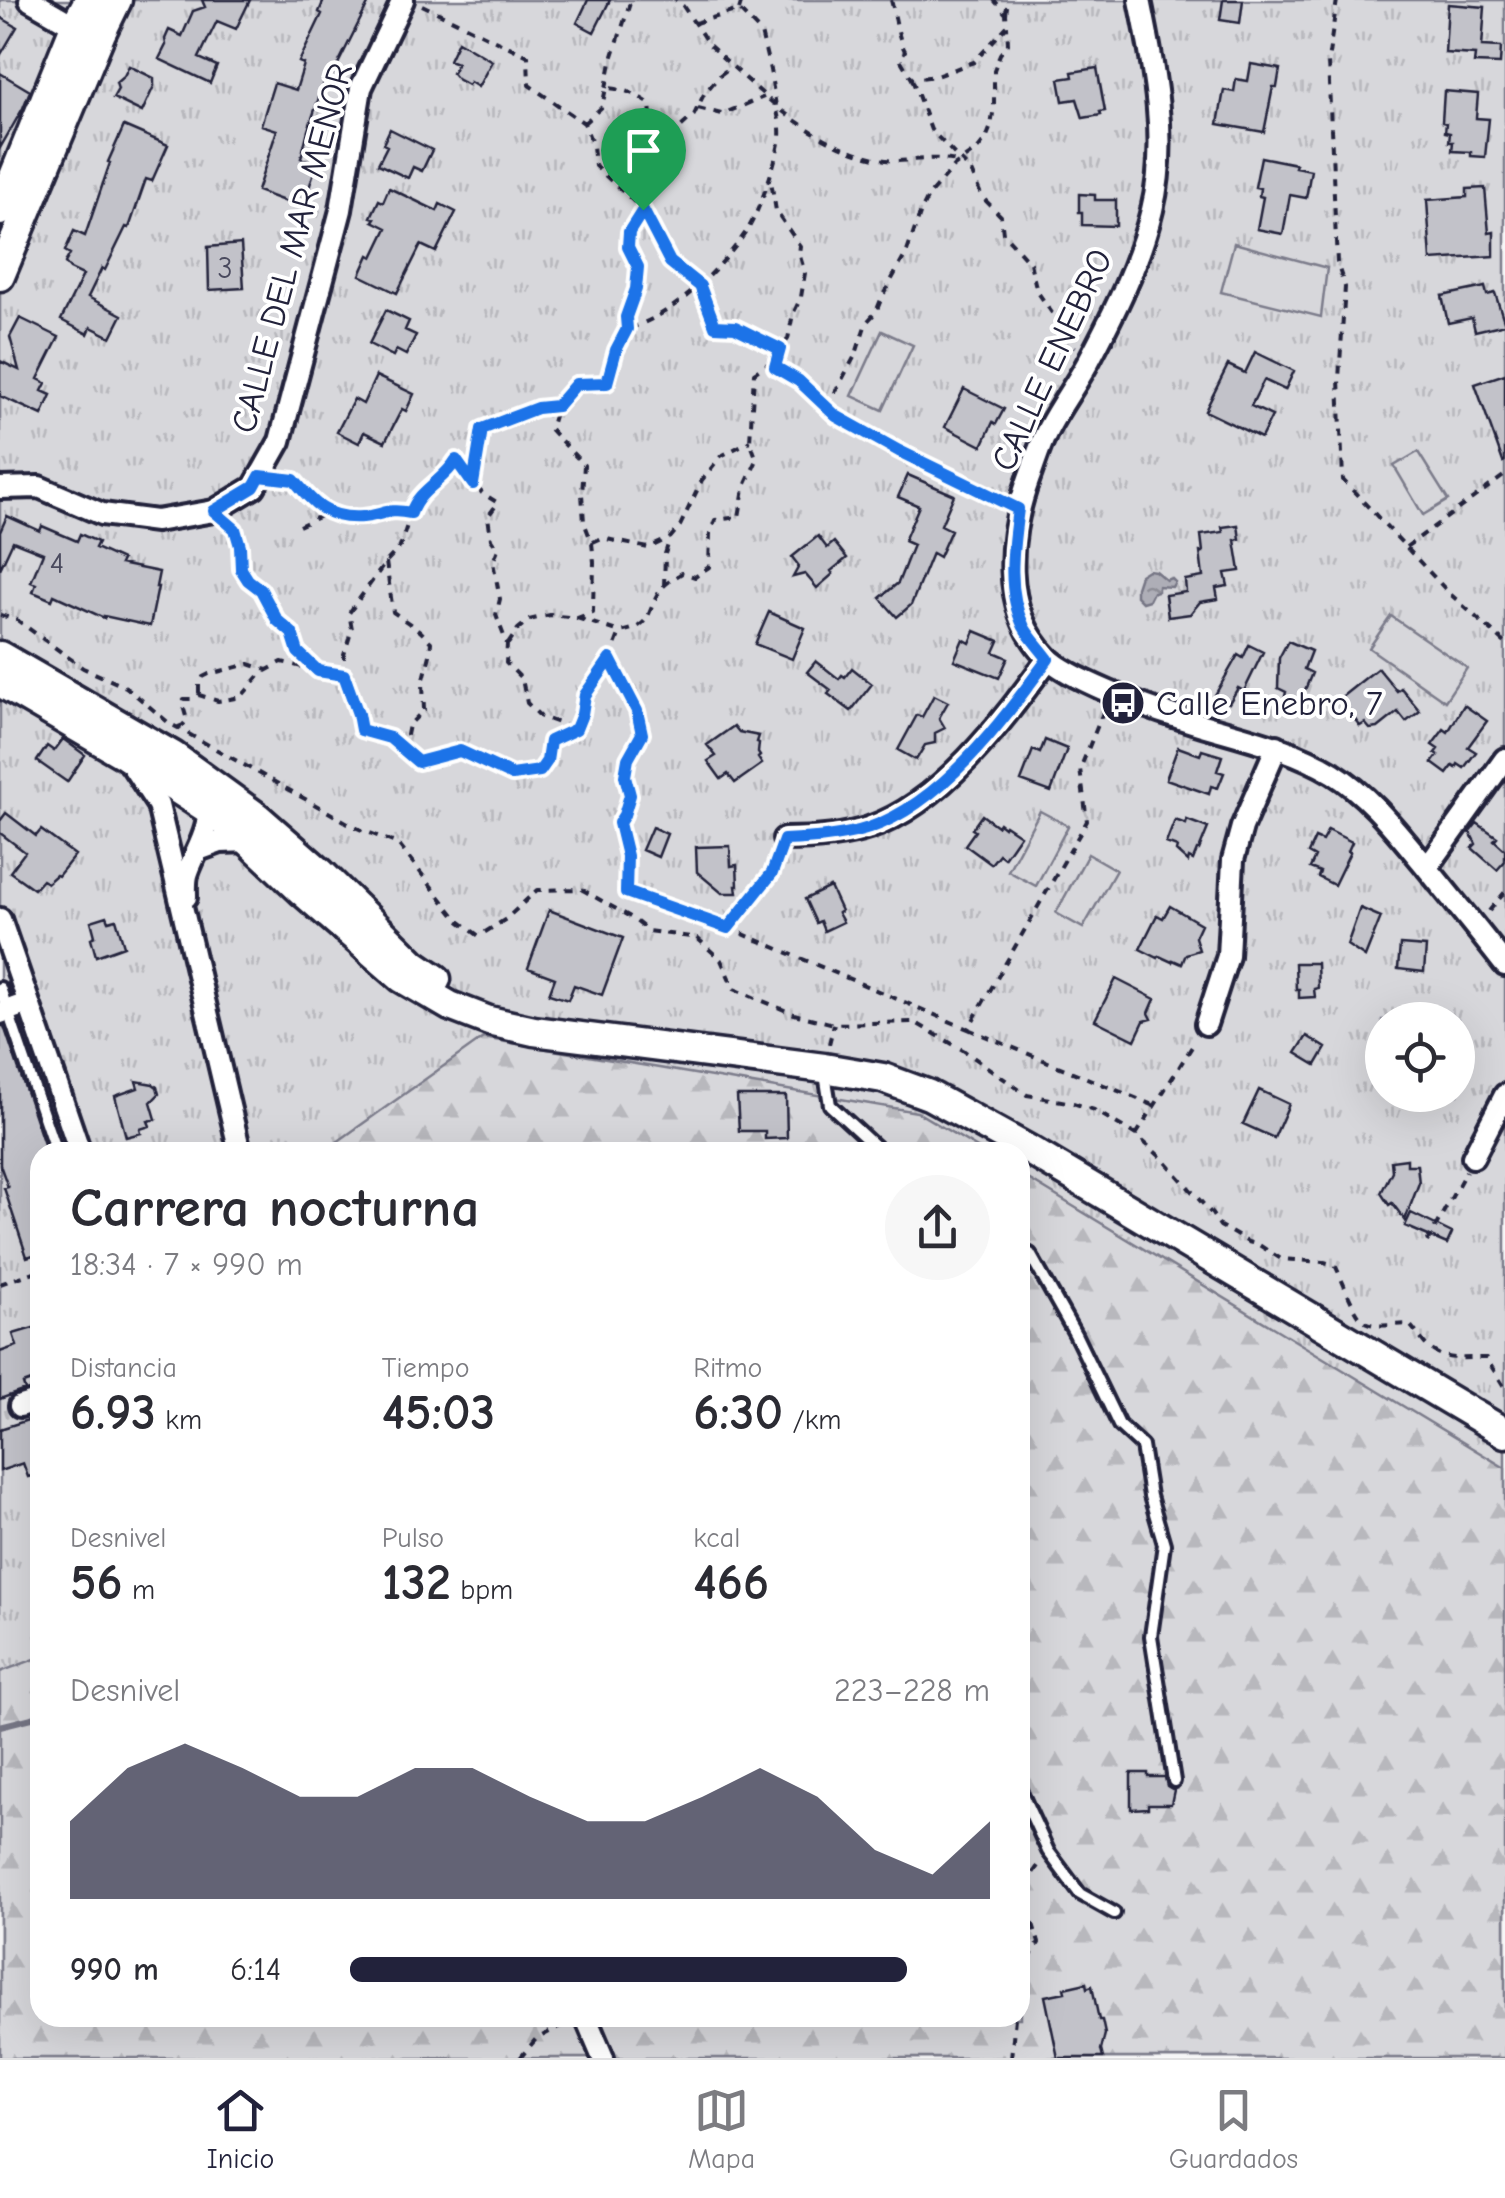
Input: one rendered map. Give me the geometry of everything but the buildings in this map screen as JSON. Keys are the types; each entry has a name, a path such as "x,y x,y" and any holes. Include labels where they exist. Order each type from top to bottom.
{"main road":[{"path":"0,211 88,0"},
{"path":"0,276 117,0"},
{"path":"0,646 72,696"},
{"path":"0,656 173,756 256,816 414,964 460,996 534,1031"},
{"path":"0,682 125,755 203,830 249,841 402,978 450,1006 489,1021 534,1031 883,1078 930,1095 1015,1142"},
{"path":"1030,1151 1505,1432"}],"street":[{"path":"30,0 75,26"},
{"name":"CALLE DEL MAR MENOR","path":"0,488 40,487 102,514 156,521 214,511 254,487 280,441 341,210 361,88 403,0"},
{"name":"CALLE ENEBRO","path":"1140,0 1154,67 1158,115 1153,207 1137,260 1086,364 1046,432 1018,509 1013,592 1024,627 1048,659 1111,692 1176,717 1278,746 1335,774 1384,815 1505,964"},
{"path":"784,840 870,828 913,806 944,784 1014,706 1048,659"},
{"path":"72,696 194,784 203,830 186,876 185,919"},
{"path":"1206,1024 1228,956 1233,860 1242,827 1278,746"},
{"path":"125,755 175,831 186,837 203,830"},
{"path":"1427,868 1505,759"},
{"path":"158,804 238,1142"},
{"path":"203,830 220,842 249,841"},
{"path":"0,919 77,1142"},
{"path":"4,1012 28,1003"},
{"path":"1474,1158 1505,1095"},
{"path":"590,2027 603,2058"}],"lane":[{"path":"0,988 4,1012 52,1142"},
{"path":"824,1068 830,1106 870,1142"},
{"path":"1030,1254 1119,1425 1142,1446 1150,1496 1164,1544 1151,1636 1174,1781"},
{"path":"1030,1812 1048,1851 1080,1894 1114,1913"}],"path":[{"path":"412,0 528,56 529,85 584,122 595,166 643,210 670,262 700,286 715,326 735,327 780,349"},
{"path":"584,122 602,107 611,62 632,0"},
{"path":"676,0 709,45 798,123 860,155 897,161 961,161"},
{"path":"739,10 742,0"},
{"path":"891,0 898,37 905,51 900,59 931,130 971,171 982,197 1001,216 1003,233 1030,263 1037,291 1086,364"},
{"path":"994,0 1006,14"},
{"path":"827,408 856,354 866,322 876,312 908,252 929,196 986,139 994,106 994,70 1008,44 1008,0"},
{"path":"1337,0 1328,60 1336,263 1345,287 1339,379 1342,480 1449,593 1505,644"},
{"path":"694,23 739,10"},
{"path":"627,329 646,324 700,286 748,230 770,174 780,134 776,106 761,32 739,10"},
{"path":"912,79 936,76 974,62 1007,26"},
{"path":"654,153 694,115 712,85 732,66"},
{"path":"578,618 593,612 594,562 584,522 584,465 550,429 557,406 576,384 607,383 616,350 627,329 626,317 636,289 638,267 628,247 629,232 643,210 654,153 650,104 623,89 606,88"},
{"path":"698,108 722,114 766,96"},
{"path":"576,729 542,717 527,703 522,679 506,663 508,644 529,620 550,615 578,618 620,632 636,629 645,622 664,586 682,573 695,576 710,567 710,533 716,520 739,517 744,488 756,460 750,441 754,373 772,361 788,339 805,273 800,246 776,212 770,174"},
{"path":"780,349 775,367 799,381 836,416 1018,509"},
{"path":"473,484 482,429 537,408 557,406"},
{"path":"664,586 664,554 702,480 721,456 750,441"},
{"path":"508,644 496,615 500,599 494,562 498,548 492,539 488,516 498,503 473,484 456,460 414,503 400,547 348,612 352,628 344,655 344,675 361,730 390,738 418,762 460,751 512,775 540,771 547,761 550,741 576,729 585,695 610,659 620,632"},
{"path":"1406,547 1505,474"},
{"path":"260,476 294,480 311,502 329,512 356,517 396,510 411,513"},
{"path":"214,511 235,529 241,569 248,580 261,590 277,620 292,633 298,652 318,671"},
{"path":"299,526 329,512"},
{"path":"592,543 602,538 648,548 670,538"},
{"path":"386,562 393,612 431,642 423,683 424,710 409,725 404,751"},
{"path":"0,615 17,620 84,668 126,687 177,728 357,828 398,844 458,920 479,936 506,919 536,890 581,889 632,918 648,932 697,938 721,960 734,988 794,1014 834,1024 914,1022 1027,1095 1094,1110 1136,1135 1164,1160 1220,1226 1248,1242 1260,1244 1281,1259 1335,1265 1360,1318 1368,1324 1409,1324 1428,1348 1442,1356 1455,1360 1486,1358 1505,1388"},
{"path":"610,659 637,711 642,734 628,759 625,776 630,795 619,823 627,856 626,892 728,928 1154,1106"},
{"path":"187,733 184,699 199,695 218,701 241,697 262,673 282,662 344,675"},
{"path":"199,695 199,684 209,674 249,664 267,670"},
{"path":"968,1029 1088,821 1080,769 1111,692"},
{"path":"177,728 187,720"},
{"path":"728,928 772,873 784,840"},
{"path":"1476,927 1505,892"},
{"path":"1136,1135 1206,1024"},
{"path":"1427,1242 1474,1158"},
{"path":"0,1284 30,1274"},
{"path":"1030,1877 1048,1851"},
{"path":"1030,1912 1040,1943 1030,1958"},
{"path":"520,2058 536,2039 559,2027"},
{"path":"1011,2058 1014,2027"}],"green space":[{"path":"0,0 1505,0 1505,2058 0,2058"},
{"path":"1234,243 1327,268 1321,317 1221,292"},
{"path":"882,331 913,345 883,410 852,396"},
{"path":"1418,452 1448,500 1423,515 1394,466"},
{"path":"1391,616 1467,668 1445,701 1369,648"},
{"path":"1040,811 1068,826 1036,886 1008,871"},
{"path":"1088,854 1116,870 1083,928 1056,913"},
{"path":"483,1038 917,1112 967,1142 337,1142"},
{"path":"1030,1180 1505,1468 1505,2058 0,2058 0,1672 30,1661 30,2027 1030,2027"}],"water":[{"path":"1148,570 1175,582 1172,587 1158,586 1149,600 1142,602 1136,596 1136,587 1140,575"}],"waterway":[{"path":"0,1726 30,1718"}],"place":[{"name":"Calle Enebro, 7","path":"1123,703"}],"route":[{"path":"643,210 670,262 700,286 715,326 735,327 780,349 775,367 799,381 836,416 1018,509 1013,592 1024,627 1048,659 1014,706 944,784 913,806 870,828 784,840 772,873 728,928 626,892 627,856 619,823 630,795 625,776 628,759 642,734 637,711 610,659 585,695 576,729 550,741 547,761 540,771 512,775 460,751 418,762 390,738 361,730 344,675 318,671 298,652 292,633 277,620 261,590 241,569 235,529 214,511 254,487 260,476 294,480 311,502 333,514 356,517 396,510 411,513 414,503 456,460 473,484 482,429 537,408 557,406 576,384 607,383 616,350 627,329 626,317 636,289 638,267 628,247 629,232 643,210"}]}
